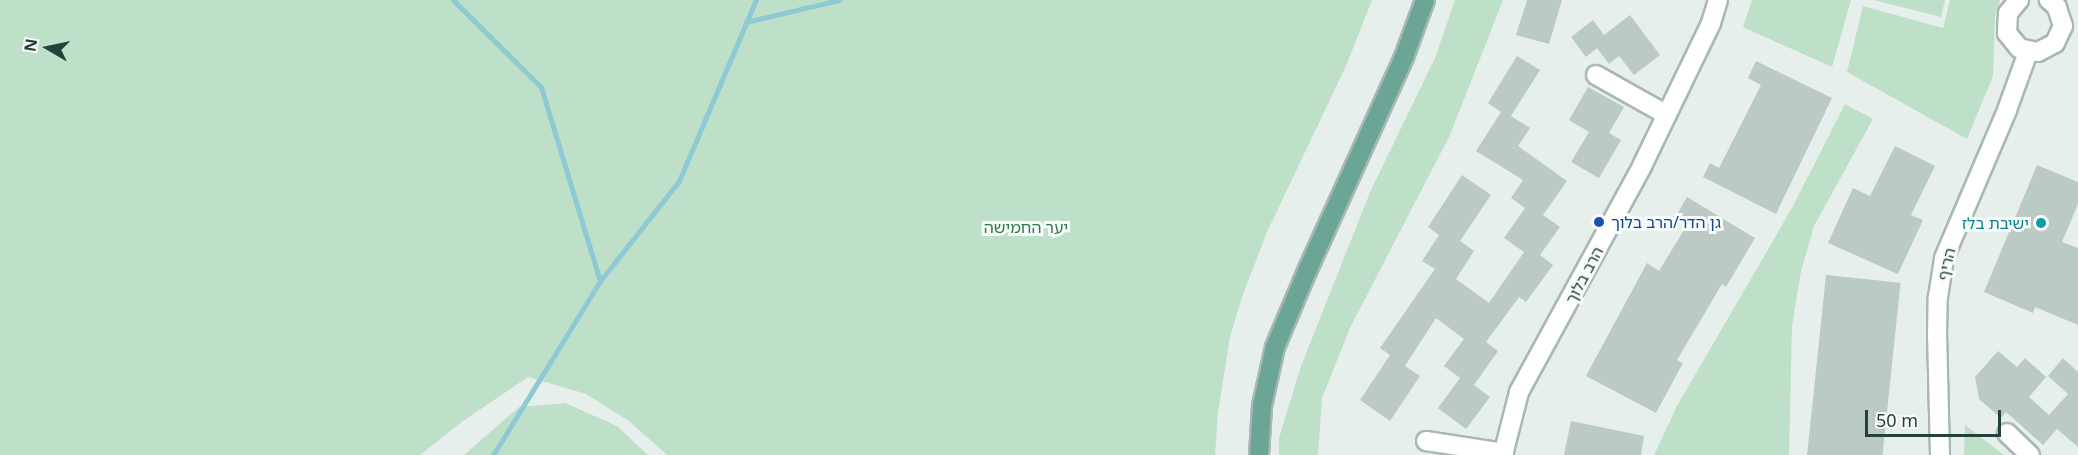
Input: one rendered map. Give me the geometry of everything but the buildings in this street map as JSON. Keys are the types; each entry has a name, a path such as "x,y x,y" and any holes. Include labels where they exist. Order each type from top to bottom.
{"main road":[{"path":"1259,455 1262,406 1275,347 1308,268 1400,66 1425,0"}],"street":[{"name":"הרב בלוך","path":"1503,454 1520,392 1560,322 1667,115 1711,23 1718,0"},
{"path":"2019,0 2008,13 2007,33 2019,48 2028,52 2038,52 2055,43 2070,28 2057,7 2049,0"},
{"name":"הריף","path":"1940,455 1937,336 1938,297 1944,258 2007,110 2028,52"},
{"path":"1596,75 1667,115"},
{"path":"2007,433 2030,455"},
{"path":"1426,441 1503,454"}],"green space":[{"name":"יער החמישה","path":"0,0 1372,0 1346,66 1267,232 1242,297 1230,337 1218,412 1215,455 667,455 629,421 586,394 528,377 463,421 420,455 0,455"},
{"path":"1455,0 1503,0 1450,135 1350,328 1322,398 1318,455 1279,455 1279,438 1301,366 1371,190 1435,58"},
{"path":"1752,0 1851,0 1832,67 1743,27"},
{"path":"1874,0 1945,0 1941,17"},
{"path":"1950,0 2000,0 1995,17 1993,76 1967,139 1847,72 1863,6 1943,28"},
{"path":"1845,104 1873,119 1814,226 1801,271 1792,326 1789,455 1654,455 1677,406 1792,208"},
{"path":"565,403 617,426 648,455 464,455 519,407"},
{"path":"1965,425 2004,455 1964,455"}],"waterway":[{"path":"453,0 541,87 600,281"},
{"path":"493,455 600,281 679,181 756,0"},
{"path":"746,22 839,0"}],"place":[{"name":"גן הדר/הרב בלוך","path":"1599,222"},
{"name":"ישיבת בלז","path":"2041,223"}]}
